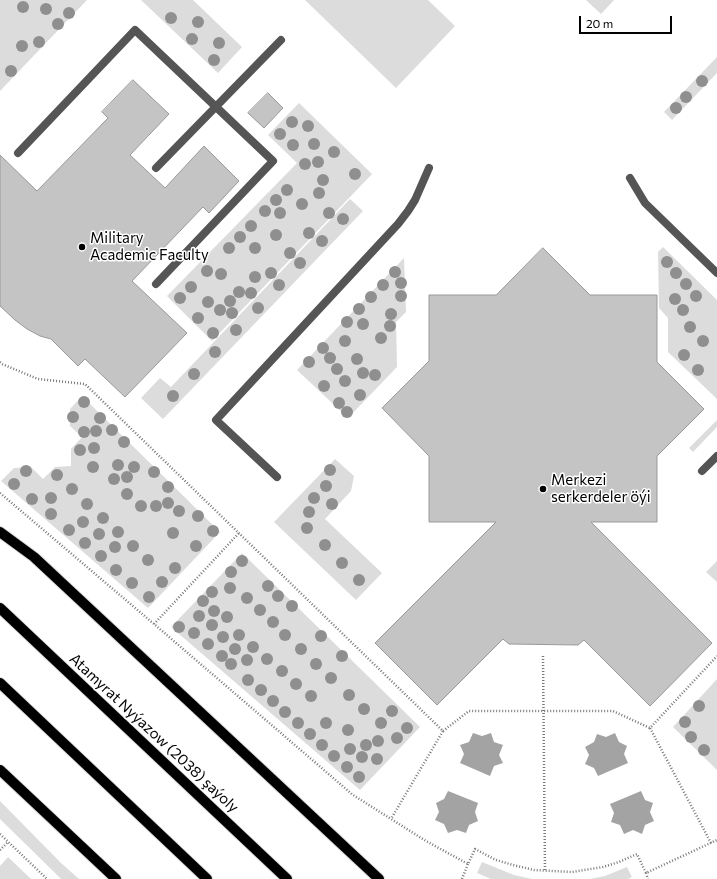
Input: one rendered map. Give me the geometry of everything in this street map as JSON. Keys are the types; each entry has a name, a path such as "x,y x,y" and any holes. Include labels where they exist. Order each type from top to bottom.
{"main road":[{"path":"0,532 34,557 379,879"},
{"name":"Atamyrat Nyýazow (2038) şaýoly","path":"0,608 287,879"},
{"path":"0,683 207,879"},
{"path":"0,770 116,879"}],"lane":[{"path":"18,153 135,30 272,161 156,284"},
{"path":"156,168 281,40"},
{"path":"277,477 216,420 398,224 415,200 429,168"},
{"path":"630,178 645,204 717,273"},
{"path":"702,471 717,456"}],"path":[{"path":"0,362 38,379 85,384 443,731"},
{"path":"0,493 353,795 426,841 468,864"},
{"path":"154,624 240,533"},
{"path":"543,656 545,871"},
{"path":"650,728 717,656"},
{"path":"390,819 443,731 469,711 613,711 650,728 711,843"},
{"path":"0,834 47,879"},
{"path":"646,873 717,840"},
{"path":"0,850 8,842"},
{"path":"462,879 474,848 496,860 513,865 534,870 572,872 603,867 638,854 648,879"}],"shaded area":[{"path":"0,0 87,0 0,91"},
{"path":"141,0 193,0 242,47 218,73"},
{"path":"305,0 428,0 455,26 396,88"},
{"path":"586,0 614,0 601,14"},
{"path":"717,57 717,73 672,120 664,112"},
{"path":"299,103 372,174 212,341 167,296 297,163 268,135"},
{"path":"350,199 363,211 163,419 141,398 160,378 171,387"},
{"path":"663,247 717,300 717,399 668,352 668,318 659,308 658,252"},
{"path":"404,258 406,312 396,322 397,367 348,418 297,370"},
{"path":"82,396 220,532 148,608 1,481 14,468 31,467 43,479 55,467 71,466 71,449 82,437 70,426 70,409"},
{"path":"717,420 717,427 693,452 689,448"},
{"path":"335,459 354,476 351,491 325,519 382,573 356,600 274,522"},
{"path":"242,553 420,727 360,790 171,627"},
{"path":"717,561 717,582 706,572"},
{"path":"717,679 717,770 673,727"},
{"path":"473,733 482,736 491,733 494,742 503,745 499,755 503,763 494,766 490,776 460,763 464,754 460,745 469,742"},
{"path":"615,733 619,742 627,746 624,754 628,763 598,776 594,768 585,764 589,755 585,747 594,742 597,734 606,737"},
{"path":"448,791 478,803 475,812 478,821 469,825 466,833 457,830 448,833 444,824 435,820 439,812 436,803 444,799"},
{"path":"641,791 645,800 653,803 650,812 654,821 645,825 642,834 633,830 624,834 620,825 611,822 614,813 610,804"},
{"path":"0,801 61,863 79,879 61,879 0,819"},
{"path":"8,857 31,879 0,879 0,866"},
{"path":"482,862 514,875 532,879 491,879 477,873"},
{"path":"627,867 632,877 628,879 590,879 605,876"}],"building":[{"name":"Military Academic Faculty","path":"133,80 169,114 130,155 165,188 204,146 239,181 209,213 203,207 132,281 187,333 125,397 85,359 78,366 51,339 40,336 27,329 0,306 0,155 37,191 108,118 102,112"},
{"path":"268,93 283,108 264,128 248,113"},
{"name":"Merkezi serkerdeler öýi","path":"543,248 590,295 657,295 657,362 704,409 657,456 657,522 591,522 712,643 650,706 584,640 578,645 509,644 503,639 437,705 375,643 496,522 429,522 429,456 382,408 429,361 429,295 496,295"}],"place":[{"name":"Military Academic Faculty","path":"82,247"},
{"name":"Merkezi serkerdeler öýi","path":"543,489"}]}
